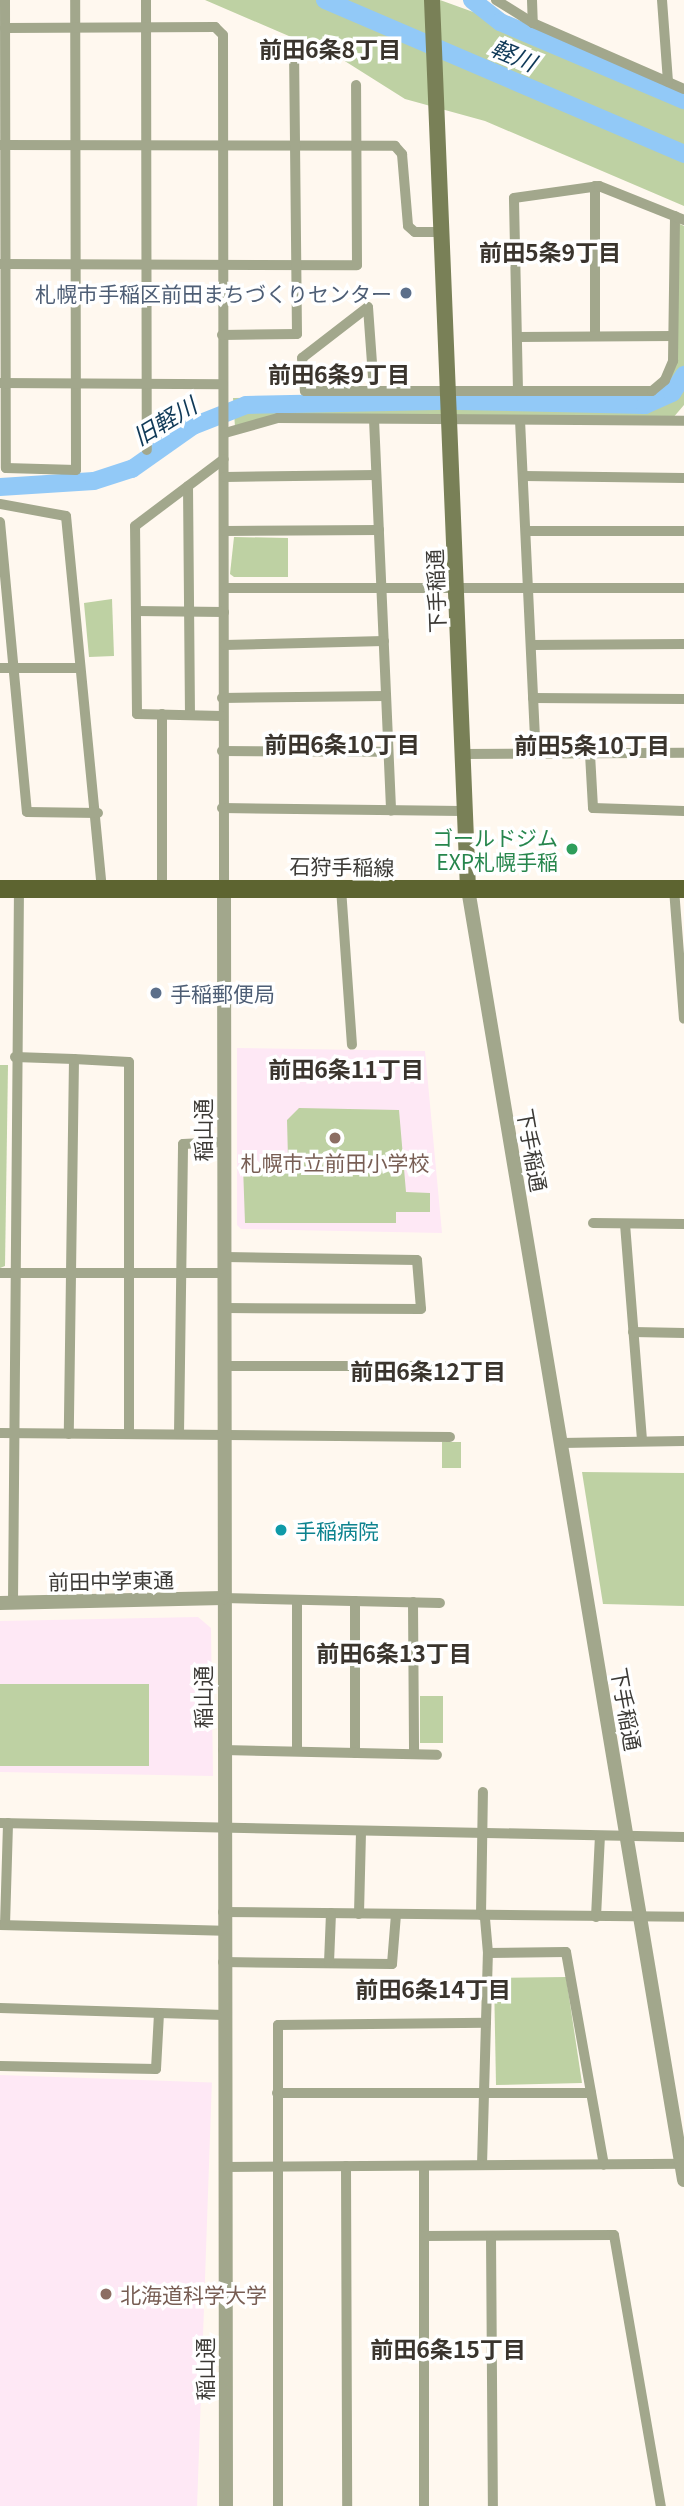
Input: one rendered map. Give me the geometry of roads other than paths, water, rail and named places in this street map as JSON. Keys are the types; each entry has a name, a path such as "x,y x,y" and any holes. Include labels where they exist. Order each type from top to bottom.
{"main road":[{"name":"下手稲通","path":"432,0 457,587 462,811 468,889"},
{"name":"石狩手稲線","path":"0,889 679,889"}],"street":[{"path":"5,0 2,383 6,468 76,470 75,0"},
{"path":"146,0 144,145 147,450"},
{"path":"496,0 533,23 684,89"},
{"path":"532,0 533,23"},
{"path":"662,0 667,82"},
{"path":"5,28 215,27 223,35 224,887"},
{"path":"222,335 297,334 294,59"},
{"path":"2,264 357,265 356,85"},
{"path":"2,145 395,146 402,154 408,226 415,232 440,232"},
{"path":"595,187 595,336"},
{"path":"374,391 368,307 302,358 305,391 374,391 447,391 519,391 652,391 670,373 680,218 595,187 514,198 519,391"},
{"path":"517,337 673,336"},
{"path":"2,383 223,384"},
{"path":"225,429 278,418 684,421"},
{"path":"374,419 391,811"},
{"path":"520,420 536,754"},
{"path":"222,716 137,714 135,527 224,459"},
{"path":"225,477 376,475"},
{"path":"524,476 684,478"},
{"path":"188,486 190,715"},
{"path":"0,504 66,516 80,668 98,813 102,887"},
{"path":"0,522 27,812 98,813"},
{"path":"225,531 379,530"},
{"path":"526,531 684,531"},
{"path":"225,587 684,588"},
{"path":"136,611 224,612"},
{"path":"225,645 384,641"},
{"path":"531,645 684,644"},
{"path":"0,668 80,668"},
{"path":"222,698 386,696"},
{"path":"533,698 684,699"},
{"path":"162,714 162,887"},
{"path":"222,751 388,752"},
{"path":"461,754 684,753"},
{"path":"590,754 593,808 684,811"},
{"path":"222,808 462,811"},
{"name":"稲山通","path":"224,887 223,1962 226,2506"},
{"path":"6,1603 17,1273 15,1057 19,888"},
{"path":"341,888 352,1045"},
{"name":"下手稲通","path":"468,889 684,2180"},
{"path":"679,889 684,1019"},
{"path":"15,1057 129,1062 129,1433"},
{"path":"68,1434 74,1273 75,1059"},
{"path":"179,1434 183,1144 223,1142"},
{"path":"593,1223 684,1224"},
{"path":"625,1224 642,1440"},
{"path":"225,1256 417,1260 421,1309 225,1308"},
{"path":"0,1273 224,1273"},
{"path":"633,1332 684,1333"},
{"path":"225,1366 443,1366"},
{"path":"0,1433 450,1437"},
{"path":"561,1443 684,1441"},
{"path":"223,1598 440,1603"},
{"name":"前田中学東通","path":"6,1603 223,1598"},
{"path":"296,1600 297,1751"},
{"path":"355,1601 355,1753"},
{"path":"413,1602 414,1754"},
{"path":"223,1750 437,1755"},
{"path":"482,2165 488,1953 483,1915 480,1834 483,1792"},
{"path":"223,1931 3,1925 4,1823 223,1830 684,1837"},
{"path":"359,1914 361,1832"},
{"path":"596,1917 600,1836"},
{"path":"223,1912 684,1917"},
{"path":"329,1963 331,1913"},
{"path":"223,1962 392,1964 396,1914"},
{"path":"488,1953 566,1952 604,2165"},
{"path":"0,2008 224,2015"},
{"path":"0,2066 156,2069 159,2013"},
{"path":"278,2506 275,2166 278,2025 486,2024"},
{"path":"277,2093 591,2093"},
{"path":"224,2167 683,2164"},
{"path":"346,2166 347,2506"},
{"path":"424,2166 424,2506"},
{"path":"424,2236 614,2235 661,2506"},
{"path":"491,2236 493,2506"}],"waterway":[{"name":"軽川","path":"325,0 684,154"},
{"path":"472,0 500,22 684,100"},
{"name":"旧軽川","path":"457,401 645,405 672,393 684,375"},
{"name":"旧軽川","path":"0,487 94,481 132,469 193,426 246,405 439,401"}],"place":[{"name":"札幌市手稲区前田まちづくりセンター","path":"406,293"},
{"name":"ゴールドジム EXP札幌手稲","path":"572,849"},
{"name":"手稲郵便局","path":"156,993"},
{"name":"札幌市立前田小学校","path":"335,1138"},
{"name":"手稲病院","path":"281,1530"},
{"name":"北海道科学大学","path":"106,2294"}],"district":[{"name":"前田6条8丁目","path":"330,48"},
{"name":"前田5条9丁目","path":"550,251"},
{"name":"前田6条9丁目","path":"339,373"},
{"name":"前田6条10丁目","path":"342,743"},
{"name":"前田5条10丁目","path":"592,744"},
{"name":"前田6条11丁目","path":"346,1068"},
{"name":"前田6条12丁目","path":"428,1370"},
{"name":"前田6条13丁目","path":"394,1652"},
{"name":"前田6条14丁目","path":"433,1988"},
{"name":"前田6条15丁目","path":"448,2348"}]}
